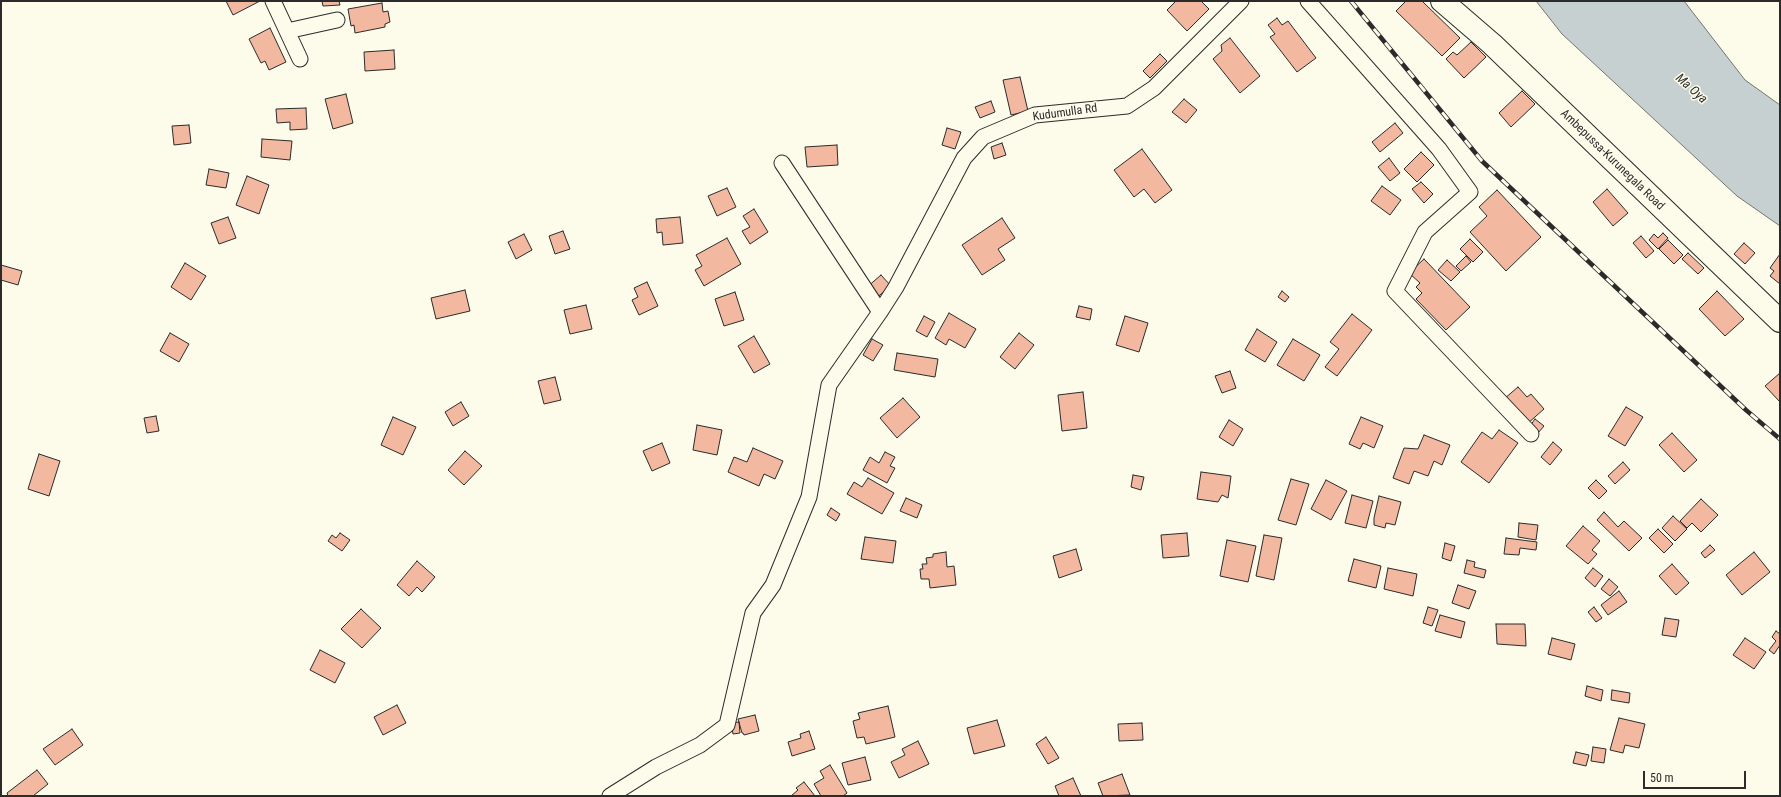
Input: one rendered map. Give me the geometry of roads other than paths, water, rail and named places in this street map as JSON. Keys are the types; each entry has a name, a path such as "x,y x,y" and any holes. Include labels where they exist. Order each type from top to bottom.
{"highway":[{"name":"Ambepussa-Kurunegala Road","path":"1442,1 1492,44 1780,321"}],"street":[{"path":"273,1 300,59"},
{"name":"Kudumulla Rd","path":"610,796 656,767 700,745 727,725 753,613 773,585 809,497 829,385 896,287 964,158 983,137 1035,115 1127,106 1154,88 1241,1"},
{"path":"1308,1 1439,149 1470,192 1425,232 1395,291 1531,434"},
{"path":"287,31 337,20"},
{"path":"782,164 880,312"}],"water":[{"name":"Ma Oya","path":"1536,1 1684,1 1745,80 1780,105 1780,226 1737,196 1562,34"}],"railway":[{"path":"1351,1 1482,161 1746,410 1780,439"}]}
